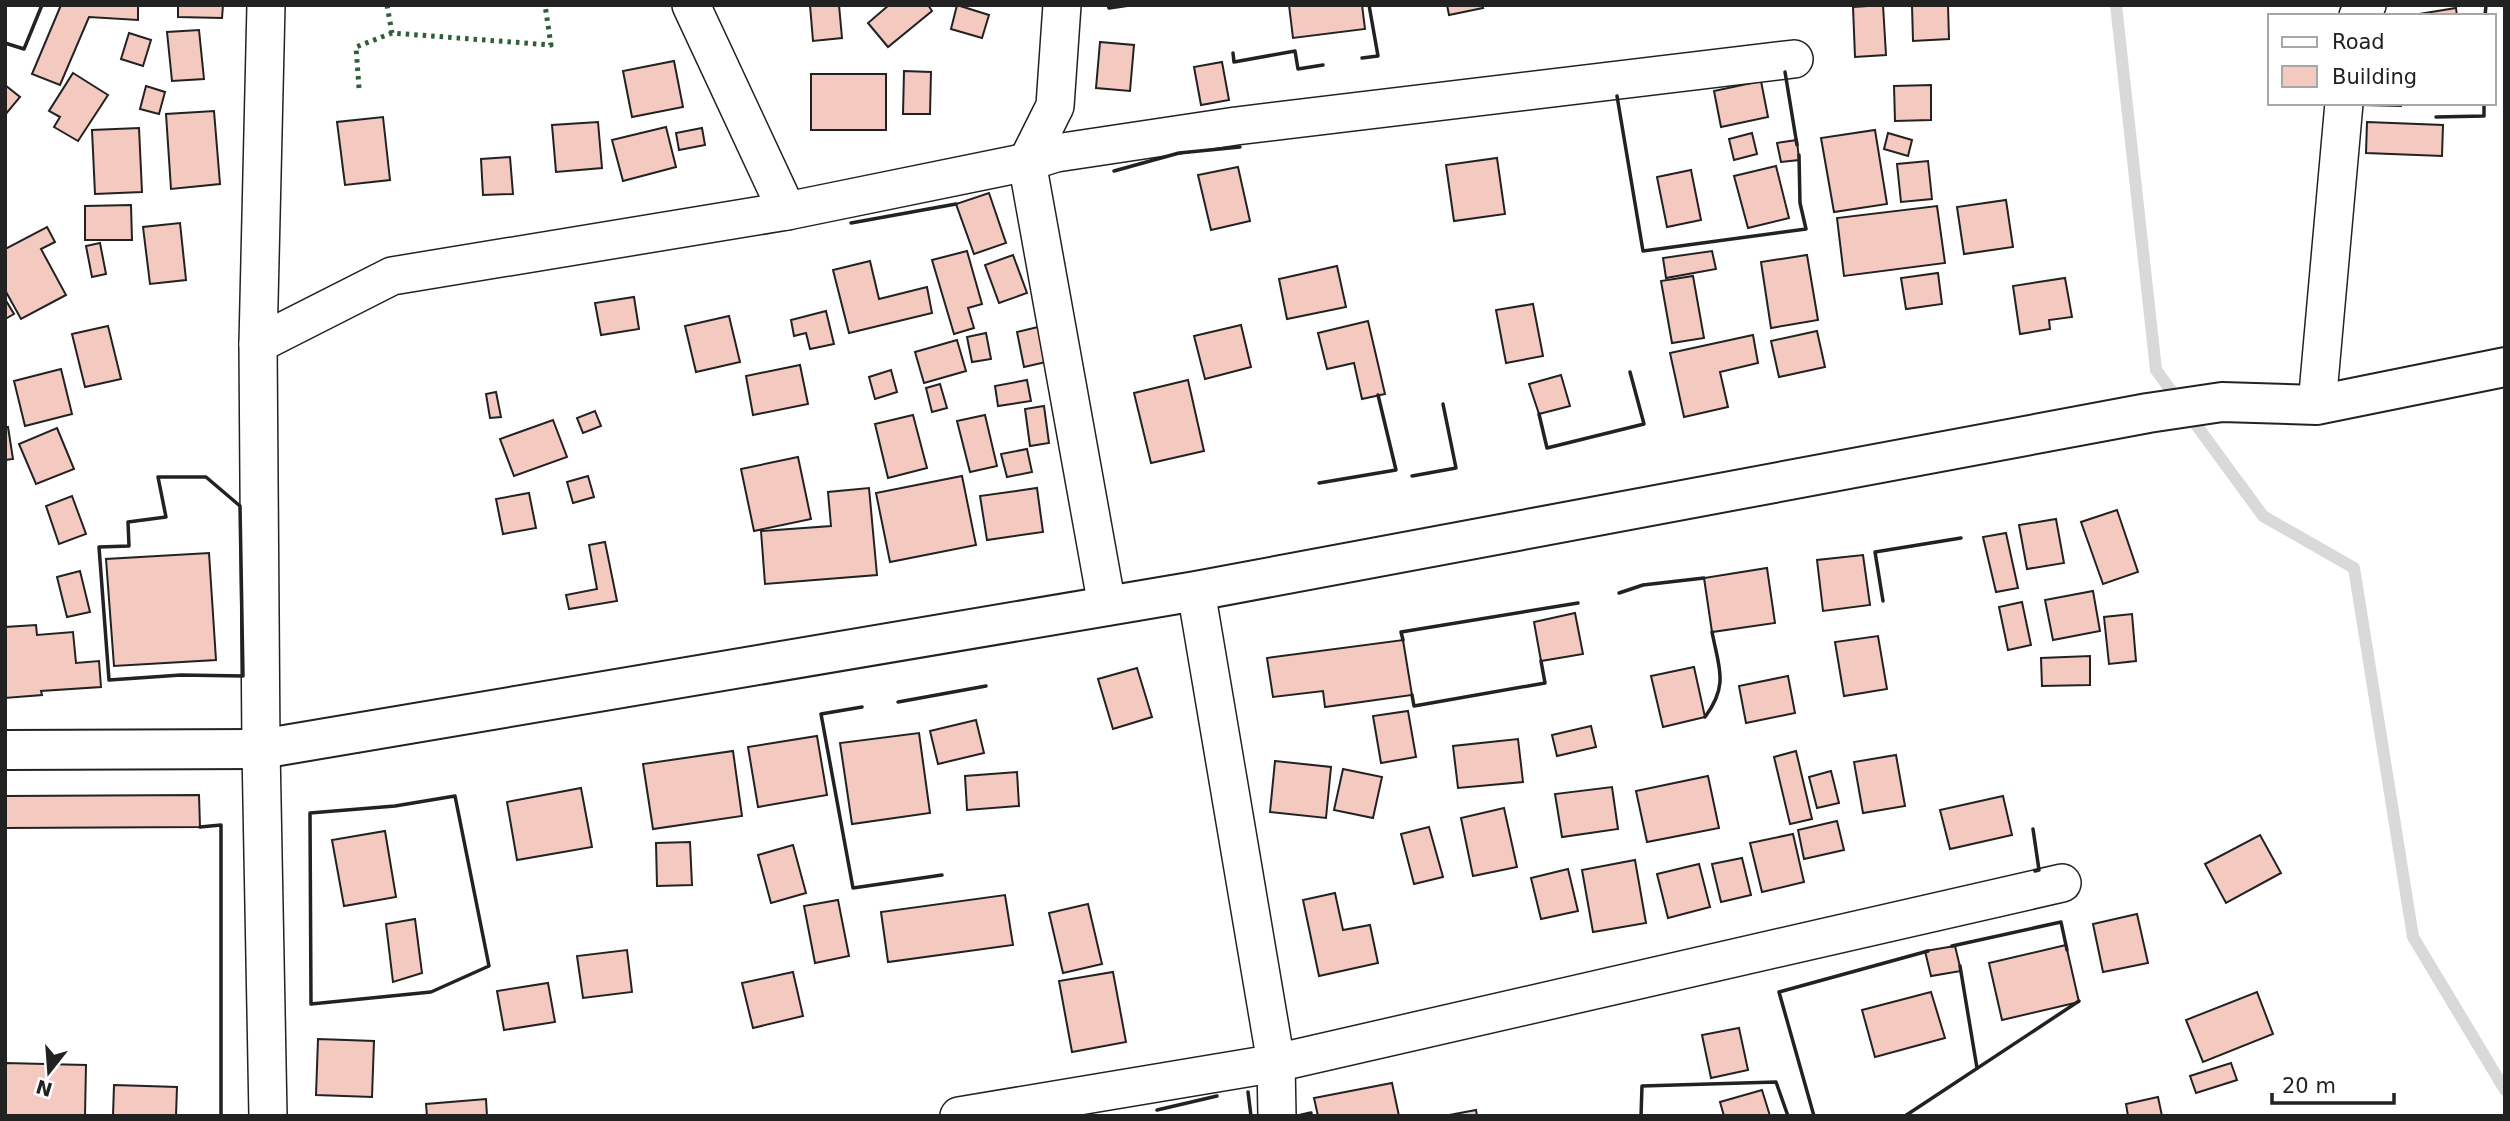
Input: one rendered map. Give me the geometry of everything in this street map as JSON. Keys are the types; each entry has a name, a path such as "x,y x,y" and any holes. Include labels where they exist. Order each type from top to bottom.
{"street":[{"path":"266,5 258,344 261,749 268,1116"},
{"path":"691,5 787,211"},
{"path":"1062,5 1055,106 1027,162 1107,606"},
{"path":"258,344 392,276 787,211 1027,162 1056,153 1236,126 1794,59"},
{"path":"2317,405 2344,105"},
{"path":"5,750 261,749 1196,591 2148,413 2222,402 2317,405 2505,367"},
{"path":"1196,591 1276,1063 1277,1116"},
{"path":"959,1116 1276,1063 2062,883"}],"building":[{"path":"61,5 138,5 138,20 89,17 60,85 32,74"},
{"path":"178,5 223,5 222,18 178,17"},
{"path":"810,5 839,5 842,38 813,41"},
{"path":"889,5 928,5 932,11 888,47 868,23"},
{"path":"957,5 989,15 982,38 951,29"},
{"path":"1289,5 1362,5 1365,29 1293,38"},
{"path":"1447,5 1482,5 1483,8 1449,15"},
{"path":"1883,5 1886,55 1855,57 1853,7"},
{"path":"1912,5 1948,5 1949,39 1913,41"},
{"path":"2456,8 2457,14 2419,14"},
{"path":"199,30 204,79 172,81 167,32"},
{"path":"129,33 151,40 143,66 121,59"},
{"path":"1100,42 1134,45 1130,91 1096,88"},
{"path":"674,61 683,107 632,117 623,71"},
{"path":"1222,62 1229,100 1201,105 1194,67"},
{"path":"904,71 931,72 930,114 903,114"},
{"path":"73,73 108,95 78,141 54,127 60,117 49,111"},
{"path":"811,74 886,74 886,130 811,130"},
{"path":"1761,81 1768,117 1721,127 1714,91"},
{"path":"5,85 20,97 5,115"},
{"path":"1931,85 1931,120 1895,121 1894,86"},
{"path":"146,86 165,92 159,114 140,109"},
{"path":"214,111 220,184 171,189 166,114"},
{"path":"383,117 390,180 345,185 337,122"},
{"path":"598,122 602,168 556,172 552,125"},
{"path":"2367,122 2443,125 2442,156 2366,153"},
{"path":"666,127 676,167 623,181 612,140"},
{"path":"139,128 142,192 95,194 92,130"},
{"path":"702,128 705,145 679,150 676,133"},
{"path":"1875,130 1887,204 1834,212 1821,138"},
{"path":"1752,133 1757,154 1734,160 1729,139"},
{"path":"1888,133 1912,140 1908,156 1884,149"},
{"path":"1797,140 1799,160 1781,162 1777,143"},
{"path":"510,157 513,194 483,195 481,159"},
{"path":"1497,158 1505,214 1454,221 1446,165"},
{"path":"1928,161 1932,199 1901,202 1897,164"},
{"path":"1776,166 1789,218 1748,228 1734,176"},
{"path":"1238,167 1250,221 1211,230 1198,175"},
{"path":"1691,170 1701,220 1667,227 1657,177"},
{"path":"989,193 1006,243 974,254 956,204"},
{"path":"2006,200 2013,247 1964,254 1957,207"},
{"path":"131,205 132,240 85,240 85,206"},
{"path":"1937,206 1945,263 1844,276 1837,218"},
{"path":"180,223 186,280 150,284 143,227"},
{"path":"47,227 55,242 41,249 66,295 21,319 5,290 5,249"},
{"path":"100,243 106,274 92,277 86,246"},
{"path":"967,251 982,304 968,308 974,328 954,334 932,260"},
{"path":"1712,251 1716,269 1666,278 1663,258"},
{"path":"1013,255 1027,293 999,303 985,265"},
{"path":"1807,255 1818,320 1771,328 1761,262"},
{"path":"870,261 879,299 927,287 932,313 849,333 833,270"},
{"path":"1337,266 1346,307 1287,319 1279,279"},
{"path":"1938,273 1942,304 1906,309 1901,278"},
{"path":"1693,276 1704,338 1672,343 1661,281"},
{"path":"2065,278 2072,317 2049,320 2050,329 2020,334 2013,286"},
{"path":"634,297 639,329 601,335 595,303"},
{"path":"5,299 14,314 5,319"},
{"path":"1533,304 1543,356 1506,363 1496,310"},
{"path":"826,311 834,344 810,349 806,333 794,336 791,320"},
{"path":"729,316 740,362 696,372 685,326"},
{"path":"1368,321 1385,394 1362,399 1354,363 1327,369 1318,333"},
{"path":"1241,325 1251,367 1205,379 1194,336"},
{"path":"108,326 121,379 85,387 72,334"},
{"path":"1038,327 1046,362 1024,367 1017,332"},
{"path":"1817,331 1825,367 1779,377 1771,341"},
{"path":"986,333 991,359 972,362 967,337"},
{"path":"1753,335 1758,363 1720,372 1728,407 1684,417 1670,353"},
{"path":"957,340 966,371 924,383 915,352"},
{"path":"800,365 808,404 753,415 746,376"},
{"path":"61,369 72,414 25,426 14,381"},
{"path":"891,370 897,392 875,399 869,377"},
{"path":"1561,375 1570,406 1539,414 1529,384"},
{"path":"1027,380 1031,401 998,406 995,386"},
{"path":"1188,380 1204,451 1151,463 1134,393"},
{"path":"940,384 947,408 932,412 926,388"},
{"path":"496,392 501,417 490,418 486,394"},
{"path":"1044,406 1049,443 1030,446 1025,409"},
{"path":"595,411 601,426 583,433 577,418"},
{"path":"913,415 927,468 888,478 875,424"},
{"path":"985,415 997,466 970,472 957,421"},
{"path":"553,420 567,457 514,476 500,439"},
{"path":"5,427 8,427 13,459 5,460"},
{"path":"57,428 74,469 36,484 19,444"},
{"path":"1027,449 1032,472 1007,477 1001,454"},
{"path":"798,457 811,519 754,531 741,469"},
{"path":"588,476 594,497 573,503 567,482"},
{"path":"962,476 976,545 890,562 876,493"},
{"path":"869,488 877,575 765,584 761,531 831,526 828,492"},
{"path":"1037,488 1043,532 987,540 980,496"},
{"path":"529,493 536,528 503,534 496,499"},
{"path":"72,496 86,534 59,544 46,506"},
{"path":"2117,510 2138,572 2103,584 2081,522"},
{"path":"2056,519 2064,563 2027,569 2019,525"},
{"path":"2006,533 2018,588 1996,592 1983,537"},
{"path":"605,542 617,601 569,609 566,595 597,589 589,545"},
{"path":"209,553 216,660 114,666 106,559"},
{"path":"1863,555 1870,605 1823,611 1817,560"},
{"path":"1767,568 1775,623 1712,632 1704,578"},
{"path":"80,571 90,612 67,617 57,577"},
{"path":"2093,591 2100,631 2053,640 2045,600"},
{"path":"2022,602 2031,645 2008,650 1999,607"},
{"path":"1575,613 1583,654 1541,661 1534,622"},
{"path":"2132,614 2136,661 2109,664 2104,617"},
{"path":"36,625 37,635 73,632 76,663 99,661 101,687 41,691 42,695 5,698 5,627"},
{"path":"1878,636 1887,689 1844,696 1835,642"},
{"path":"1403,640 1412,695 1325,707 1323,691 1273,697 1267,658"},
{"path":"2090,656 2090,685 2042,686 2041,658"},
{"path":"1694,667 1705,717 1663,727 1651,676"},
{"path":"1137,668 1152,717 1113,729 1098,679"},
{"path":"1788,676 1795,713 1746,723 1739,686"},
{"path":"1408,711 1416,757 1381,763 1373,716"},
{"path":"976,720 984,753 938,764 930,731"},
{"path":"1591,726 1596,747 1557,756 1552,735"},
{"path":"919,733 930,813 852,824 840,743"},
{"path":"817,736 827,795 758,807 748,747"},
{"path":"1518,739 1523,782 1458,788 1453,746"},
{"path":"733,751 742,816 653,829 643,764"},
{"path":"1796,751 1812,819 1790,824 1774,757"},
{"path":"1896,755 1905,806 1863,813 1854,762"},
{"path":"1275,761 1331,767 1326,818 1270,812"},
{"path":"1343,769 1382,777 1373,818 1334,810"},
{"path":"1831,771 1839,803 1817,808 1809,777"},
{"path":"1017,772 1019,806 967,810 965,776"},
{"path":"1708,776 1719,828 1647,842 1636,791"},
{"path":"1612,787 1618,829 1562,837 1555,794"},
{"path":"581,788 592,847 517,860 507,802"},
{"path":"199,795 200,827 5,828 5,796"},
{"path":"2003,796 2012,835 1950,849 1940,810"},
{"path":"1504,808 1517,867 1473,876 1461,818"},
{"path":"1837,821 1844,850 1804,859 1798,830"},
{"path":"1429,827 1443,877 1414,884 1401,834"},
{"path":"385,831 396,897 344,906 332,840"},
{"path":"1793,834 1804,882 1762,892 1750,843"},
{"path":"2260,835 2281,873 2226,903 2205,864"},
{"path":"690,842 692,885 657,886 656,843"},
{"path":"793,845 806,893 771,903 758,855"},
{"path":"1742,858 1751,895 1721,902 1712,864"},
{"path":"1635,860 1646,923 1593,932 1582,870"},
{"path":"1699,864 1710,907 1668,918 1657,874"},
{"path":"1568,869 1578,911 1541,919 1531,878"},
{"path":"1335,893 1343,930 1370,925 1378,963 1319,976 1303,900"},
{"path":"1005,895 1013,945 888,962 881,912"},
{"path":"838,900 849,956 815,963 804,906"},
{"path":"1088,904 1102,964 1063,973 1049,913"},
{"path":"2137,914 2148,963 2103,972 2093,924"},
{"path":"415,919 422,973 393,982 386,924"},
{"path":"2066,945 2079,1002 2002,1020 1989,963"},
{"path":"1955,946 1961,971 1931,976 1925,951"},
{"path":"627,950 632,992 583,998 577,956"},
{"path":"793,972 803,1016 753,1028 742,983"},
{"path":"1113,972 1126,1042 1072,1052 1059,981"},
{"path":"548,983 555,1022 504,1030 497,991"},
{"path":"1931,992 1945,1038 1875,1057 1862,1010"},
{"path":"2257,992 2273,1034 2203,1062 2186,1020"},
{"path":"1739,1028 1748,1070 1711,1078 1702,1035"},
{"path":"318,1039 374,1041 372,1097 316,1095"},
{"path":"5,1063 86,1065 85,1116 5,1116"},
{"path":"2231,1063 2237,1080 2196,1093 2190,1076"},
{"path":"1392,1083 1399,1116 1318,1116 1314,1098"},
{"path":"114,1085 177,1087 176,1116 113,1116"},
{"path":"1762,1090 1770,1116 1724,1116 1720,1102"},
{"path":"2158,1097 2162,1116 2128,1116 2126,1104"},
{"path":"486,1099 487,1116 427,1116 426,1104"},
{"path":"1476,1110 1477,1116 1444,1116"}],"waterway":[{"path":"2116,5 2156,370 2263,516 2354,568 2413,937 2505,1090"}],"hedge":[{"path":"387,5 392,33"},
{"path":"359,88 356,47 392,33 551,45 545,5"}],"wall":[{"path":"5,43 24,49 42,5"},
{"path":"1108,5 1109,8 1129,5"},
{"path":"1362,58 1378,56 1369,5"},
{"path":"2485,14 2486,5"},
{"path":"1233,53 1234,62 1295,51 1298,69 1323,65"},
{"path":"1785,72 1797,145"},
{"path":"1617,96 1643,251 1806,229 1800,203 1799,155"},
{"path":"2436,117 2484,116 2484,105"},
{"path":"1114,171 1179,153 1240,147"},
{"path":"851,223 956,204"},
{"path":"1539,414 1547,448 1644,424 1630,372"},
{"path":"1319,483 1396,470 1378,395"},
{"path":"1412,476 1456,468 1443,404"},
{"path":"158,477 206,477 240,506 243,676 181,675 109,680 99,547 129,546 128,522 166,517 158,477"},
{"path":"1883,601 1875,552 1961,538"},
{"path":"1619,593 1643,585 1704,578"},
{"path":"1403,640 1401,632 1578,603"},
{"path":"1705,717 1720,686 1712,632"},
{"path":"1412,695 1414,706 1545,683 1541,661"},
{"path":"898,702 986,686"},
{"path":"862,707 821,714 853,888 942,875"},
{"path":"455,796 489,966 431,992 311,1004 310,813 395,806 455,796"},
{"path":"200,827 221,825 221,1116"},
{"path":"2033,829 2039,870 2035,871"},
{"path":"1952,946 2061,922 2067,950"},
{"path":"1814,1116 1779,992 1928,951"},
{"path":"1960,966 1977,1068"},
{"path":"1905,1116 2079,1001"},
{"path":"1641,1116 1642,1086 1776,1082 1788,1116"},
{"path":"1248,1092 1251,1116"},
{"path":"1157,1110 1217,1096"},
{"path":"1298,1116 1311,1113"}]}
